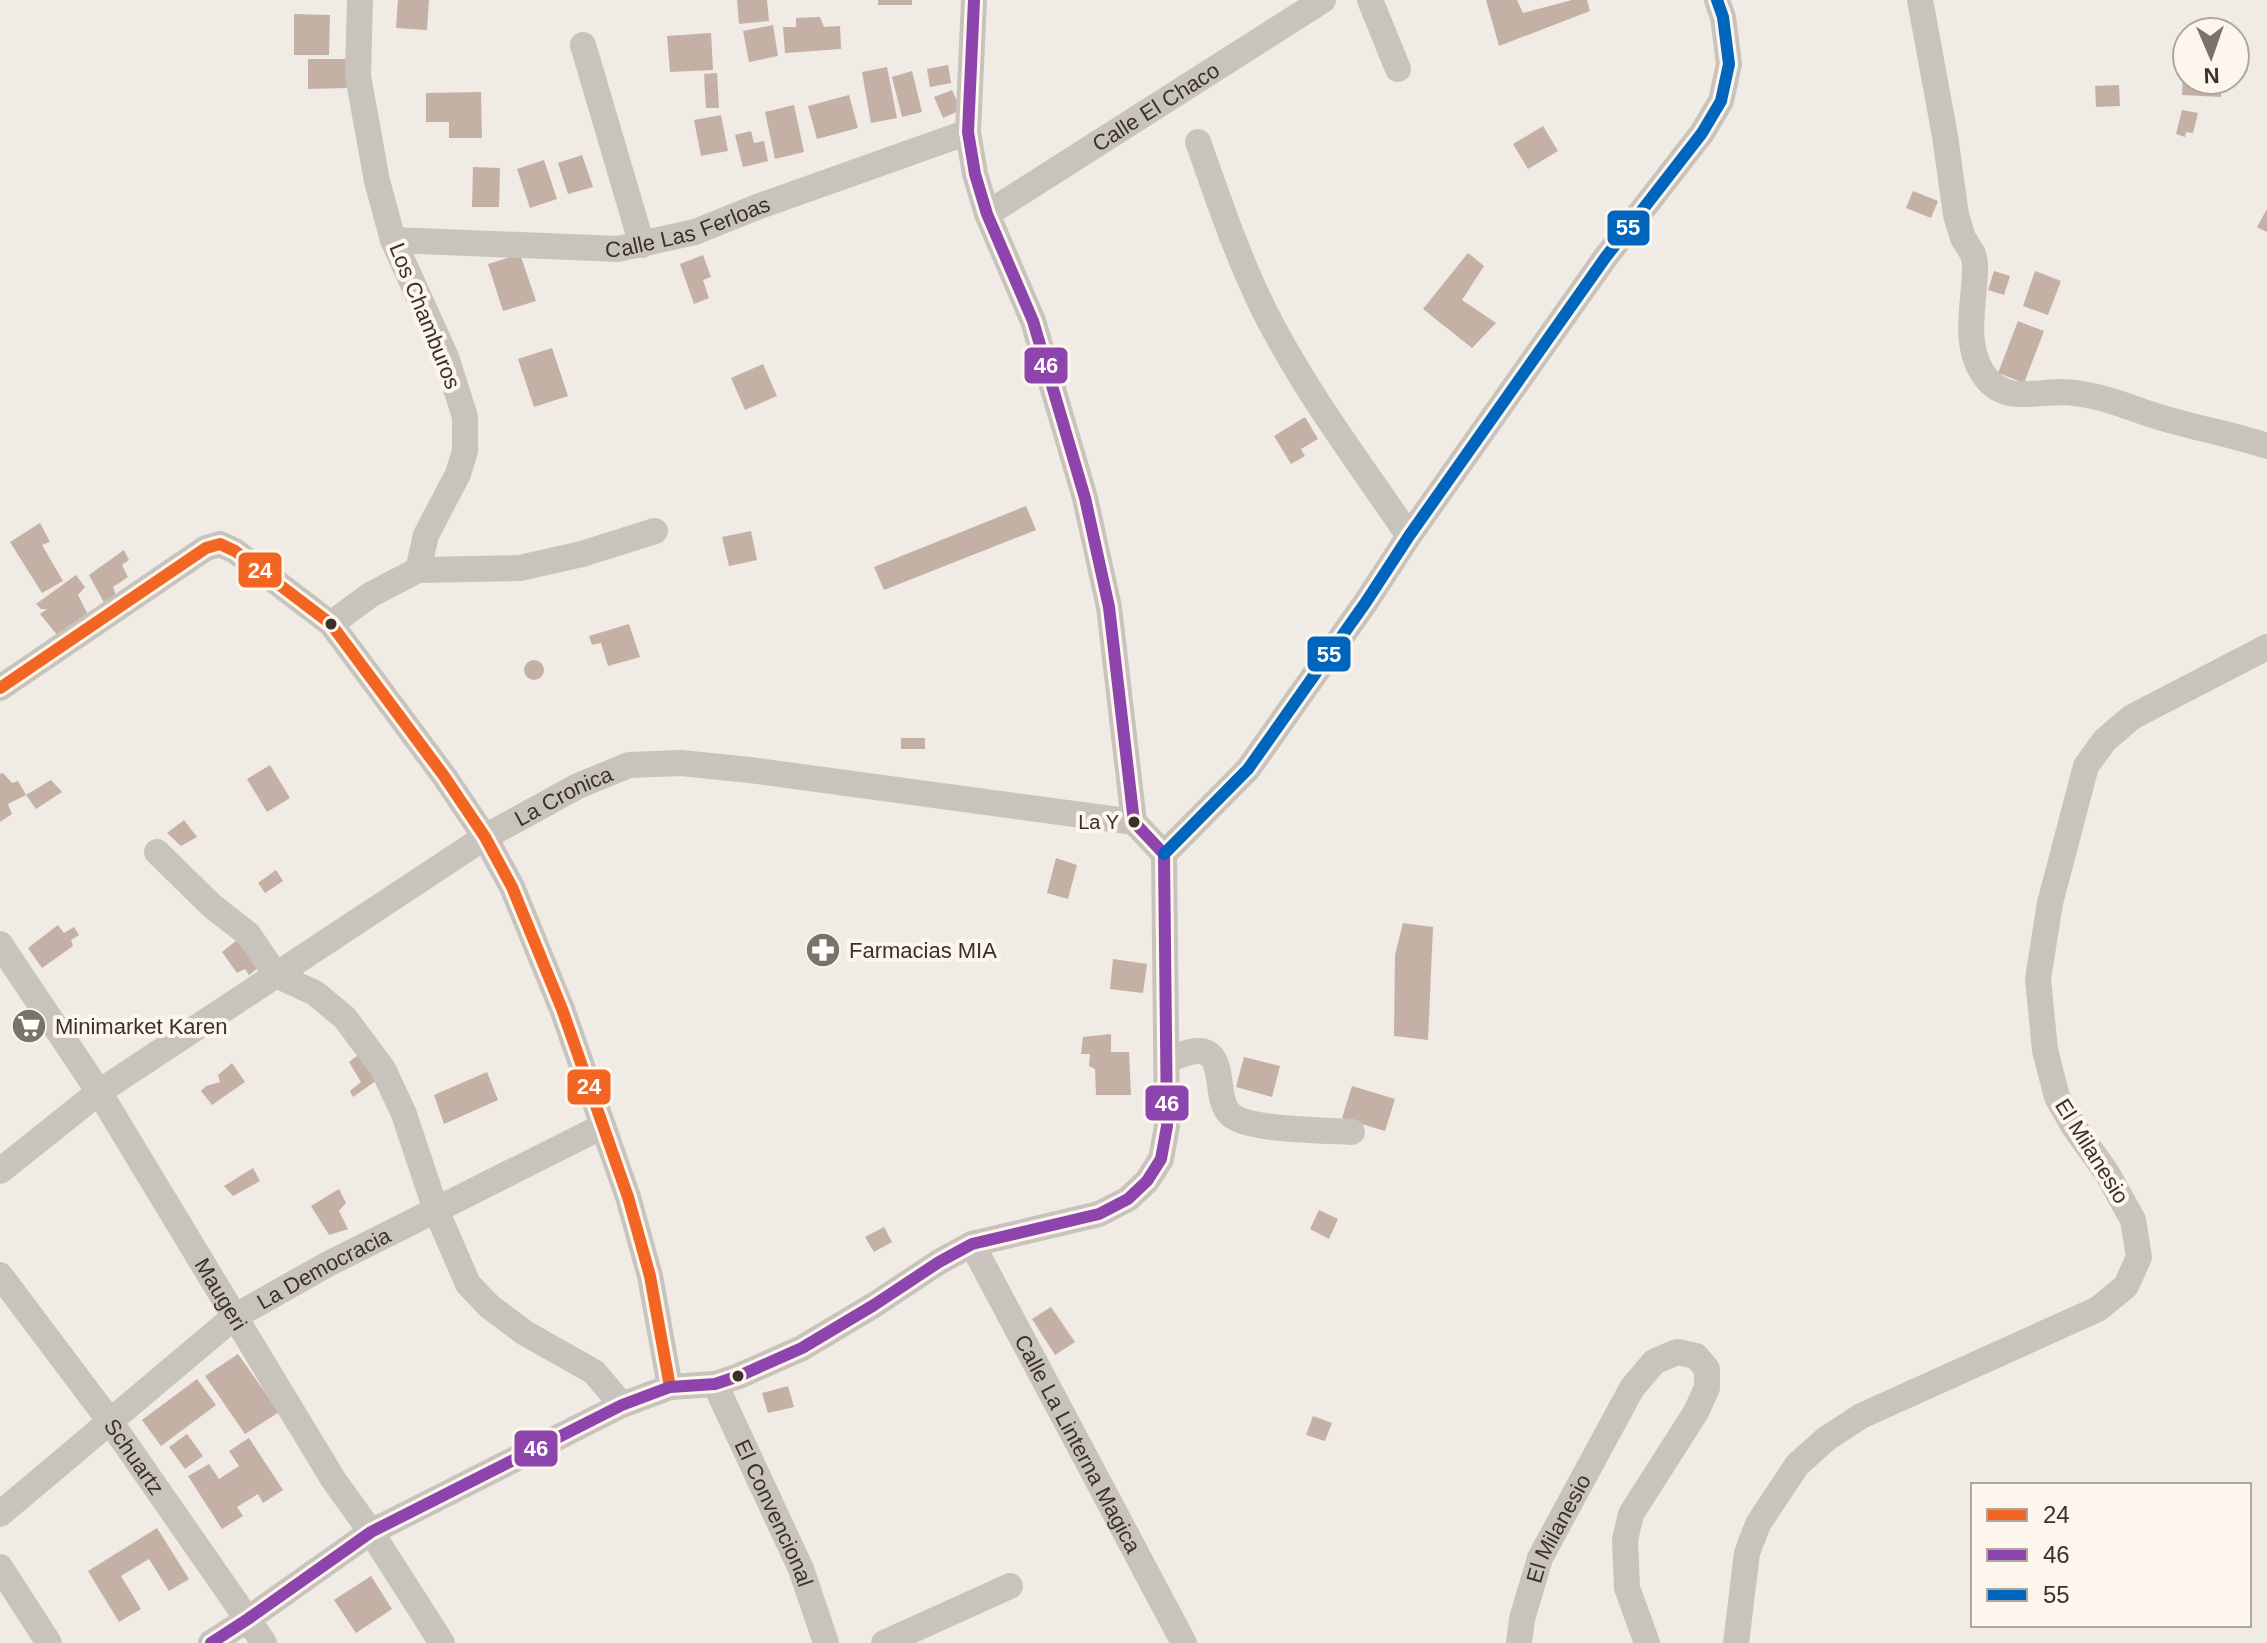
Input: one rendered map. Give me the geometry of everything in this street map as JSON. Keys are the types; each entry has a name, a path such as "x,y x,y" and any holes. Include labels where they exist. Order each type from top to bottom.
{"street":[{"name":"Los Chamburos","path":"360,0 358,76 377,181 393,240 446,357 465,417 465,451 458,474 426,535 418,570"},
{"path":"211,1643 371,1532 622,1405 670,1387 715,1384 802,1348 972,1244 1099,1214 1128,1199 1147,1181 1161,1159 1167,1126 1164,854 1134,822 1109,607 1085,498 1033,321 987,214 975,174 968,132 974,0"},
{"name":"Calle El Chaco","path":"987,214 1323,0"},
{"path":"1370,0 1398,69"},
{"path":"1164,854 1248,769 1605,258 1702,133 1721,101 1729,64 1723,17 1717,0"},
{"path":"1920,0 1956,215 1975,263 1972,331 1978,364 1983,373 1997,388 2007,393 2028,396 2059,392 2094,396 2163,419 2232,434 2267,446"},
{"path":"583,45 642,245"},
{"name":"Calle Las Ferloas","path":"393,240 618,249 642,245 695,232 968,132"},
{"path":"1198,142 1224,217 1263,308 1307,387 1409,536"},
{"path":"331,624 370,595 418,570 520,568 582,554 655,531"},
{"path":"0,688 206,548 220,544 235,551 331,624 444,776 485,837 512,887 562,1009 628,1197 650,1276 670,1387"},
{"name":"El Milanesio","path":"1736,1643 1747,1553 1758,1524 1797,1465 1826,1439 1861,1416 2098,1309 2126,1286 2139,1257 2133,1220 2107,1173 2057,1097 2045,1050 2038,979 2050,903 2086,766 2105,740 2132,717 2267,647"},
{"name":"La Cronica","path":"0,1171 99,1092 485,837 578,786 629,765 681,763 750,770 1134,822"},
{"path":"157,852 212,906 248,934 276,975 315,993 345,1018 383,1069 404,1114 436,1210 468,1284 489,1306 525,1333 594,1372 622,1405"},
{"name":"Maugeri","path":"0,944 99,1092 333,1479 442,1643"},
{"path":"1167,1060 1192,1051 1211,1055 1219,1074 1223,1105 1231,1116 1247,1122 1293,1129 1352,1132"},
{"name":"La Democracia","path":"0,1514 234,1317 328,1264 603,1126"},
{"name":"Calle La Linterna Magica","path":"972,1244 1184,1643"},
{"name":"Schuartz","path":"0,1275 109,1420 264,1643"},
{"name":"El Milanesio","path":"1519,1643 1522,1619 1540,1558 1632,1388 1654,1362 1677,1352 1696,1356 1707,1369 1707,1388 1696,1412 1631,1514 1625,1540 1627,1588 1647,1643"},
{"name":"El Convencional","path":"715,1384 801,1569 826,1643"},
{"path":"0,1567 49,1643"},
{"path":"884,1643 1010,1586"}],"building":[{"path":"398,0 429,0 427,30 396,28"},
{"path":"737,0 767,0 769,21 739,24"},
{"path":"878,0 912,0 912,5 878,5"},
{"path":"1486,0 1517,0 1523,13 1572,0 1587,0 1590,11 1499,46"},
{"path":"294,14 330,15 329,55 294,55"},
{"path":"820,17 824,27 840,26 841,49 785,53 783,27 796,27 796,18"},
{"path":"773,25 778,56 749,62 743,31"},
{"path":"711,33 713,70 670,72 667,36"},
{"path":"308,59 347,59 347,88 308,89"},
{"path":"948,65 951,83 930,87 927,69"},
{"path":"887,67 897,118 871,123 862,72"},
{"path":"912,71 922,112 902,117 892,77"},
{"path":"717,73 719,108 706,108 704,74"},
{"path":"2119,85 2120,106 2096,107 2095,86"},
{"path":"952,90 961,110 943,118 934,97"},
{"path":"481,92 482,138 449,138 449,122 426,122 426,93"},
{"path":"849,95 858,128 817,139 808,106"},
{"path":"794,105 804,152 775,159 765,112"},
{"path":"2182,110 2198,113 2193,133 2186,132 2185,137 2176,134"},
{"path":"721,115 728,151 701,156 694,120"},
{"path":"1543,126 1558,151 1528,169 1513,144"},
{"path":"751,131 754,143 764,141 768,161 743,167 735,135"},
{"path":"582,155 593,187 568,194 558,163"},
{"path":"544,160 557,199 530,208 517,169"},
{"path":"473,167 500,168 499,207 472,207"},
{"path":"1913,191 1938,201 1931,218 1906,208"},
{"path":"2267,209 2267,232 2257,227"},
{"path":"1468,253 1484,266 1462,300 1496,323 1472,348 1423,309"},
{"path":"520,254 536,301 503,311 488,264"},
{"path":"703,255 711,277 703,280 709,298 694,304 680,264"},
{"path":"1994,271 2010,276 2004,295 1988,290"},
{"path":"2035,271 2061,281 2048,315 2023,306"},
{"path":"2018,321 2044,331 2024,383 1998,373"},
{"path":"552,348 568,396 534,407 518,359"},
{"path":"763,364 777,396 745,410 731,378"},
{"path":"1305,417 1318,439 1301,449 1305,456 1291,464 1274,436"},
{"path":"1026,506 1036,530 884,590 874,567"},
{"path":"40,523 50,542 42,545 63,581 42,593 10,542"},
{"path":"751,531 757,560 729,566 722,537"},
{"path":"124,550 129,560 122,565 128,577 113,587 118,601 107,608 89,575"},
{"path":"76,575 85,587 78,595 89,617 58,636 40,614 47,609 41,609 36,604"},
{"path":"629,624 640,657 608,666 601,643 592,645 589,636"},
{"path":"530,660 538,660 544,670 538,680 530,680 524,674 524,666"},
{"path":"901,738 925,738 925,749 901,749"},
{"path":"270,765 290,798 267,812 247,779"},
{"path":"3,773 12,783 18,781 26,795 8,804 12,814 0,822 0,774"},
{"path":"51,780 62,792 36,809 26,795"},
{"path":"184,820 197,837 181,846 167,833"},
{"path":"1056,858 1077,865 1068,899 1047,893"},
{"path":"276,870 283,881 265,893 258,883"},
{"path":"1403,923 1433,927 1428,1040 1394,1036 1395,955"},
{"path":"58,925 64,933 74,927 79,935 71,940 73,946 42,968 28,948"},
{"path":"242,936 264,963 249,975 245,969 237,973 222,952"},
{"path":"1113,959 1147,964 1143,993 1110,989"},
{"path":"1111,1034 1111,1052 1129,1052 1131,1095 1096,1095 1095,1069 1089,1066 1090,1054 1081,1054 1083,1037"},
{"path":"361,1053 377,1080 353,1097 350,1091 361,1082 349,1062"},
{"path":"1244,1057 1280,1066 1272,1097 1236,1087"},
{"path":"232,1063 245,1082 212,1105 201,1091 220,1082 218,1075"},
{"path":"487,1072 498,1100 444,1124 434,1095"},
{"path":"1352,1086 1395,1099 1385,1131 1342,1118"},
{"path":"253,1168 260,1181 233,1196 224,1186"},
{"path":"339,1189 346,1203 339,1211 348,1229 329,1235 311,1206"},
{"path":"1319,1210 1338,1219 1329,1239 1310,1229"},
{"path":"884,1227 892,1242 874,1252 865,1237"},
{"path":"1051,1307 1075,1342 1055,1355 1032,1319"},
{"path":"238,1354 279,1412 245,1434 205,1376"},
{"path":"197,1379 216,1405 161,1446 142,1420"},
{"path":"788,1386 794,1407 768,1413 762,1393"},
{"path":"1313,1416 1332,1423 1325,1441 1306,1435"},
{"path":"187,1434 203,1456 185,1469 169,1447"},
{"path":"249,1438 283,1490 263,1503 258,1494 237,1507 243,1516 222,1529 188,1476 209,1464 219,1479 239,1466 229,1451"},
{"path":"157,1528 189,1579 169,1591 149,1559 121,1576 141,1609 119,1622 88,1571"},
{"path":"371,1576 392,1609 356,1633 334,1600"}],"transit line":[{"name":"46","path":"211,1643 371,1532 622,1405 670,1387 715,1384 802,1348 972,1244 1099,1214 1128,1199 1147,1181 1161,1159 1167,1126 1164,854 1134,822 1109,607 1085,498 1033,321 987,214 975,174 968,132 974,0"},
{"name":"55","path":"1164,854 1248,769 1605,258 1702,133 1721,101 1729,64 1723,17 1717,0"},
{"name":"24","path":"0,688 206,548 220,544 235,551 331,624 444,776 485,837 512,887 562,1009 628,1197 650,1276 670,1387"}],"place":[{"name":"La Y","path":"1134,822"},
{"name":"Farmacias MIA","path":"823,950"},
{"name":"Minimarket Karen","path":"29,1026"}]}
